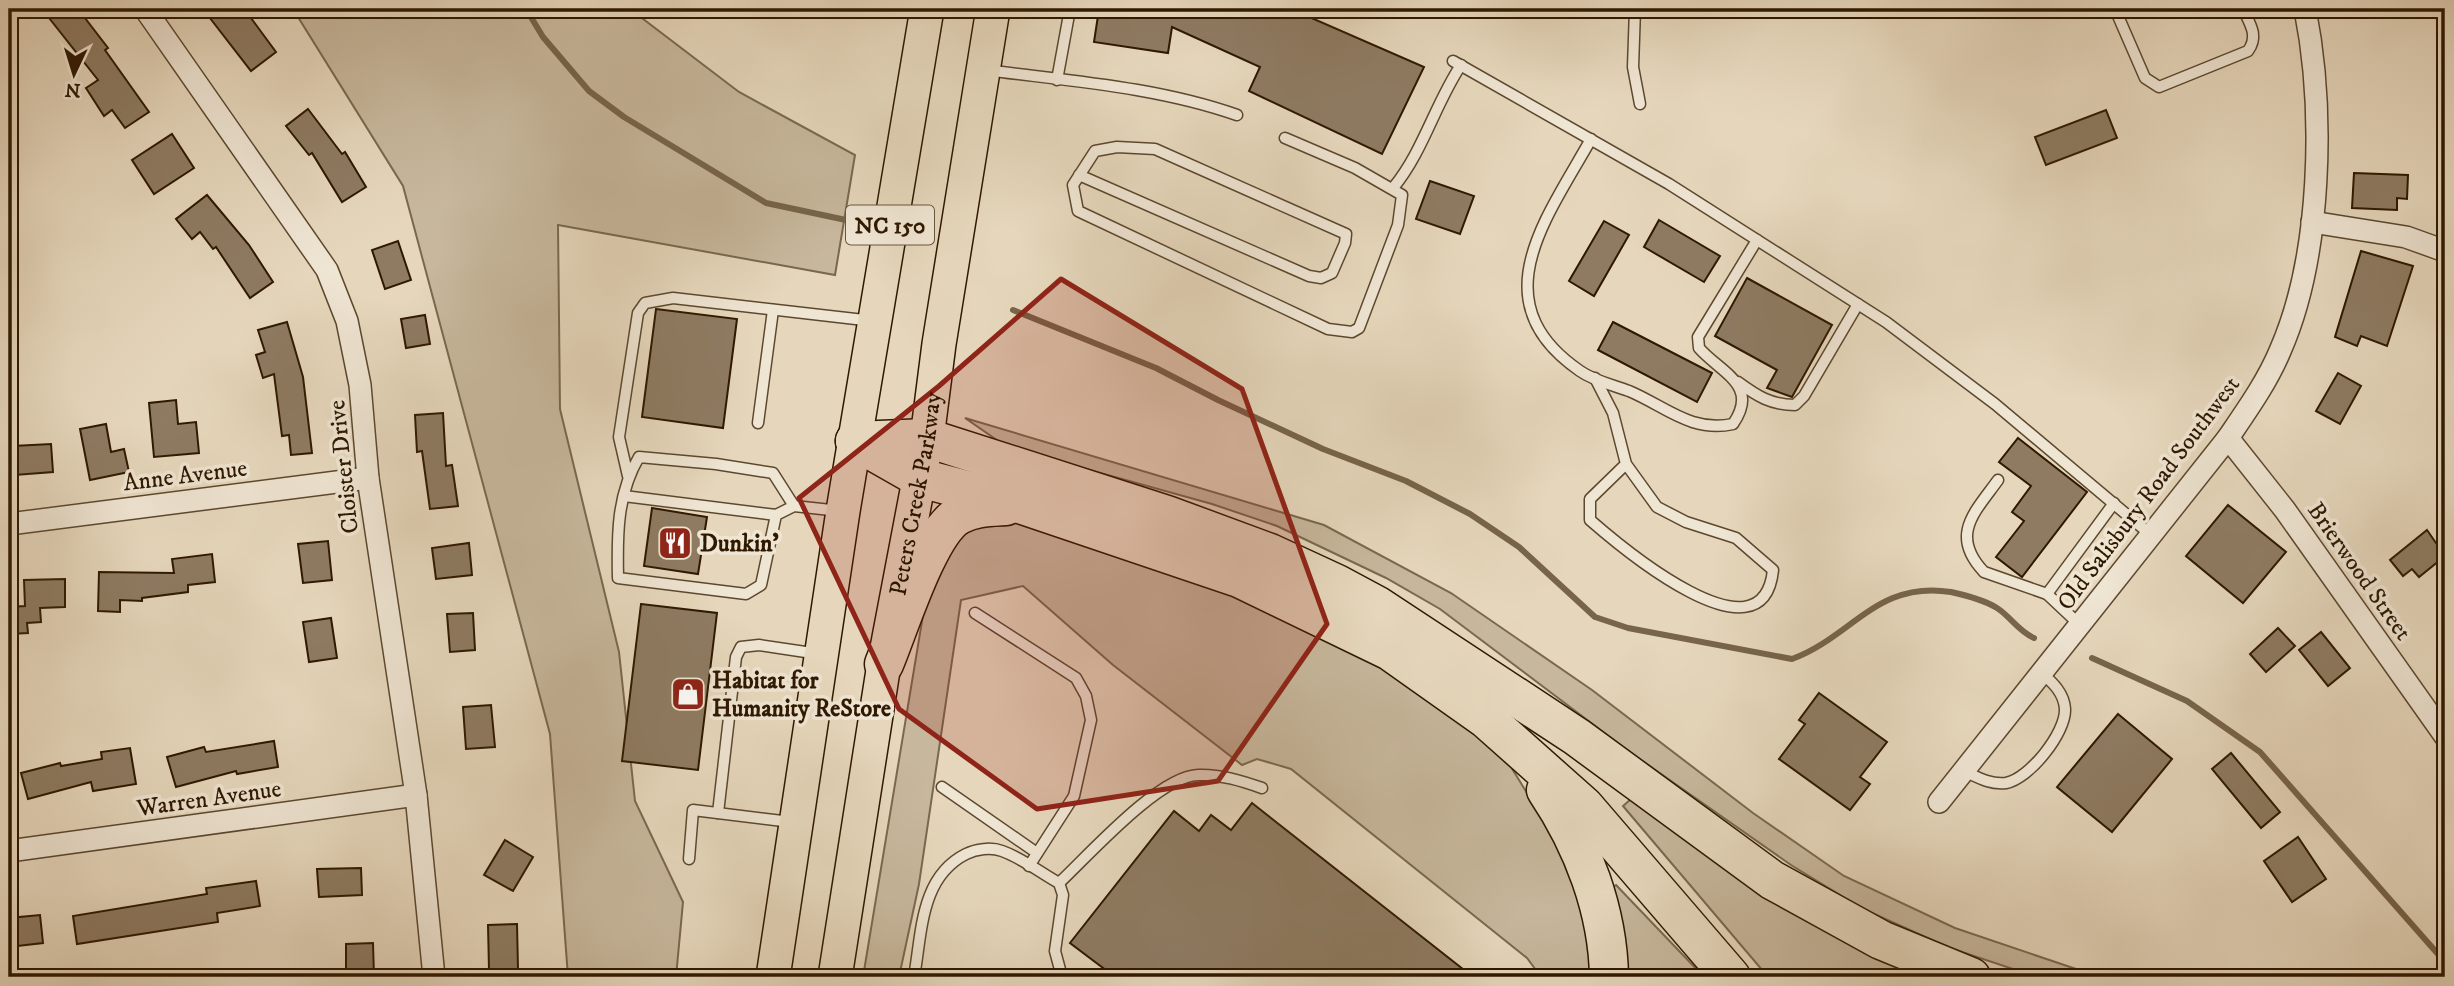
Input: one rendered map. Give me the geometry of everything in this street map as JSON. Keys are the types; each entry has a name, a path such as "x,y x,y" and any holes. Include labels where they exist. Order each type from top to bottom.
{"highway":[{"path":"855,441 927,438 1101,493 1270,553 1378,606 1577,737 1772,880 1881,940 1971,977"},
{"path":"855,441 920,478 1023,505 1239,578 1390,651 1486,719 1584,806 1731,977"},
{"path":"884,664 934,540 944,527 956,516 975,508 1023,505"},
{"path":"1378,606 1512,713 1587,782 1759,977"},
{"path":"1486,719 1539,780 1572,832 1585,863 1604,928 1609,977"}],"main road":[{"name":"NC 150","path":"773,977 843,511 927,9"},
{"name":"Peters Creek Parkway","path":"835,977 884,664 927,438 939,344 993,9"}],"street":[{"name":"Cloister Drive","path":"145,9 327,270 347,321 360,385 368,478 416,795 434,977"},
{"name":"Old Salisbury Road Southwest","path":"1939,802 2228,438 2260,391 2281,350 2304,269 2312,222 2317,117 2305,9"},
{"path":"2312,222 2406,237 2445,251"},
{"name":"Brierwood Street","path":"2228,438 2285,510 2445,736"},
{"name":"Anne Avenue","path":"9,524 368,478"},
{"name":"Warren Avenue","path":"9,851 416,795"}],"lane":[{"path":"1057,80 1070,9"},
{"path":"1634,9 1633,67 1640,104"},
{"path":"2115,9 2145,78 2152,85 2159,86 2248,51 2254,42 2254,34 2243,9"},
{"path":"1393,188 1408,171 1457,63 1591,139 1858,304 1995,404 2151,536"},
{"path":"983,70 1202,102 1237,115"},
{"path":"1079,175 1308,276 1321,278 1332,273 1346,234 1155,149 1117,147 1094,151 1079,175 1073,185 1078,211 1328,329 1352,332 1359,328 1398,225 1402,195 1393,188 1284,138"},
{"path":"1591,139 1533,250 1526,280 1528,306 1540,331 1555,352 1582,373 1631,392 1695,424 1717,427 1733,424 1741,412 1743,398 1738,382"},
{"path":"1757,240 1698,337 1699,348 1761,399 1780,405 1795,405 1804,397 1858,304"},
{"path":"628,476 619,437 638,313 645,303 673,298 874,321"},
{"path":"758,423 773,310"},
{"path":"1595,379 1613,413 1626,464 1657,507 1686,522 1735,538 1762,558 1773,570 1771,587 1763,599 1751,606 1721,605 1683,589 1620,546 1590,520 1590,499 1626,464"},
{"path":"776,514 761,585 746,594 618,578 617,527 628,476 639,457 773,473 794,506"},
{"path":"1998,480 1968,521 1968,547 1984,572 2047,594 2080,625"},
{"path":"624,495 776,514 794,506 843,511"},
{"path":"2047,594 2114,503"},
{"path":"975,612 1076,678 1086,696 1091,720 1074,796 1029,866"},
{"path":"718,813 736,657 741,648 759,645 822,654"},
{"path":"1964,771 1990,783 2006,783 2022,778 2034,767 2062,726 2065,711 2062,696 2042,673"},
{"path":"1059,883 1164,785 1197,775 1236,779 1262,788"},
{"path":"942,787 1037,853"},
{"path":"689,859 693,810 797,823"},
{"path":"915,977 927,901 933,884 956,859 974,850 1001,850 1059,883 1063,895 1055,951 1062,977"}],"highlighted area":[{"path":"1061,279 1242,389 1327,624 1218,781 1037,809 899,709 799,498 939,386"}],"shaded area":[{"path":"293,9 630,9 739,92 855,155 835,275 558,225 560,409 619,652 635,801 683,902 676,977 568,977 550,734 403,186"},
{"path":"965,418 1324,525 1451,593 1592,690 1753,813 1844,876 1955,928 2079,970 2118,977 2037,977 1950,948 1863,909 1791,865 1631,753 1440,609 1386,578 1277,526 1212,504 1007,447"},
{"path":"961,521 1018,522 1219,588 1380,667 1468,728 1511,767 1576,873 1596,977 1541,977 1527,958 1291,769 1257,759 1242,765 1113,665 1023,586 961,600 919,884 899,977 863,977 927,591"},
{"path":"1631,799 1926,977 1768,977 1623,806"},
{"path":"1616,885 1704,977 1617,977 1607,892"}],"building":[{"path":"42,9 78,9 108,48 105,50 149,112 125,128 112,110 104,116 86,88 98,80"},
{"path":"203,9 237,9 244,17 248,14 276,52 251,71"},
{"path":"1099,9 1291,9 1424,67 1382,154 1249,91 1260,67 1172,27 1168,53 1094,42"},
{"path":"308,109 342,154 345,152 366,187 342,202 312,153 309,155 286,126"},
{"path":"2106,110 2117,138 2046,165 2035,137"},
{"path":"172,134 194,168 154,194 132,160"},
{"path":"2354,173 2408,175 2407,199 2397,198 2397,210 2352,208"},
{"path":"1430,181 1474,196 1460,234 1416,219"},
{"path":"207,195 249,245 273,282 250,298 216,247 213,249 200,232 192,239 176,219"},
{"path":"1659,220 1720,256 1704,282 1644,247"},
{"path":"1604,221 1629,235 1594,296 1569,281"},
{"path":"398,241 411,280 385,289 372,250"},
{"path":"2361,251 2413,266 2387,346 2361,336 2357,346 2335,337"},
{"path":"1747,278 1832,325 1792,397 1767,388 1777,370 1715,336"},
{"path":"656,309 737,319 723,428 642,417"},
{"path":"425,315 430,344 406,348 401,319"},
{"path":"287,322 303,377 312,453 291,455 289,435 282,436 274,374 263,378 256,355 265,352 258,330"},
{"path":"1613,322 1712,373 1697,402 1598,350"},
{"path":"2338,373 2361,386 2340,424 2316,411"},
{"path":"176,400 178,424 196,422 199,453 154,457 149,403"},
{"path":"443,413 446,466 452,465 458,506 430,509 422,451 417,452 415,415"},
{"path":"106,424 111,452 124,449 129,472 90,480 80,429"},
{"path":"2018,438 2087,492 2022,577 1996,557 2024,521 2012,512 2031,486 1999,462"},
{"path":"51,444 53,472 15,475 13,446"},
{"path":"2228,505 2286,552 2243,603 2186,556"},
{"path":"652,508 707,517 698,574 644,566"},
{"path":"2427,530 2445,556 2419,577 2412,569 2403,576 2390,560"},
{"path":"328,541 332,580 303,583 298,544"},
{"path":"469,543 472,575 436,579 432,548"},
{"path":"212,554 215,582 188,585 188,592 142,598 142,601 120,600 120,612 98,611 99,572 174,573 172,559"},
{"path":"65,579 65,607 40,608 41,622 27,623 28,633 9,634 9,607 25,606 24,580"},
{"path":"641,604 717,613 698,770 622,761"},
{"path":"473,613 475,650 450,652 447,614"},
{"path":"331,618 337,658 309,662 303,622"},
{"path":"2278,628 2295,646 2266,672 2250,654"},
{"path":"2321,632 2350,668 2328,686 2299,650"},
{"path":"1819,693 1887,742 1860,777 1870,784 1850,810 1779,759 1805,724 1799,720"},
{"path":"491,705 495,747 466,749 463,707"},
{"path":"2118,714 2172,759 2112,832 2057,787"},
{"path":"274,741 278,767 237,774 236,771 176,787 167,757 204,747 206,752"},
{"path":"130,748 136,784 93,791 91,782 28,799 21,773 60,763 61,766 102,759 101,752"},
{"path":"2231,753 2280,812 2261,828 2212,769"},
{"path":"1252,803 1473,977 1115,977 1070,943 1174,811 1199,831 1211,815 1231,830"},
{"path":"2298,837 2326,879 2292,902 2264,861"},
{"path":"505,840 533,857 513,891 484,875"},
{"path":"361,868 362,895 319,897 317,869"},
{"path":"256,881 260,906 217,913 218,922 77,944 73,916 207,894 206,888"},
{"path":"40,915 43,943 9,947 9,918"},
{"path":"517,924 518,969 489,969 488,925"},
{"path":"373,943 374,977 346,977 346,944"}],"waterway":[{"path":"526,9 543,37 589,91 624,117 766,203 846,220"},
{"path":"1013,310 1156,368 1323,449 1406,481 1470,514 1519,547 1595,617 1628,628 1792,659 1832,638 1884,602 1903,594 1925,591 1951,592 1986,603 1997,608 2023,632 2034,638"},
{"path":"2092,658 2187,701 2260,752 2445,962"}],"place":[{"name":"Dunkin'","path":"675,543"},
{"name":"Habitat for Humanity ReStore","path":"688,694"}]}
